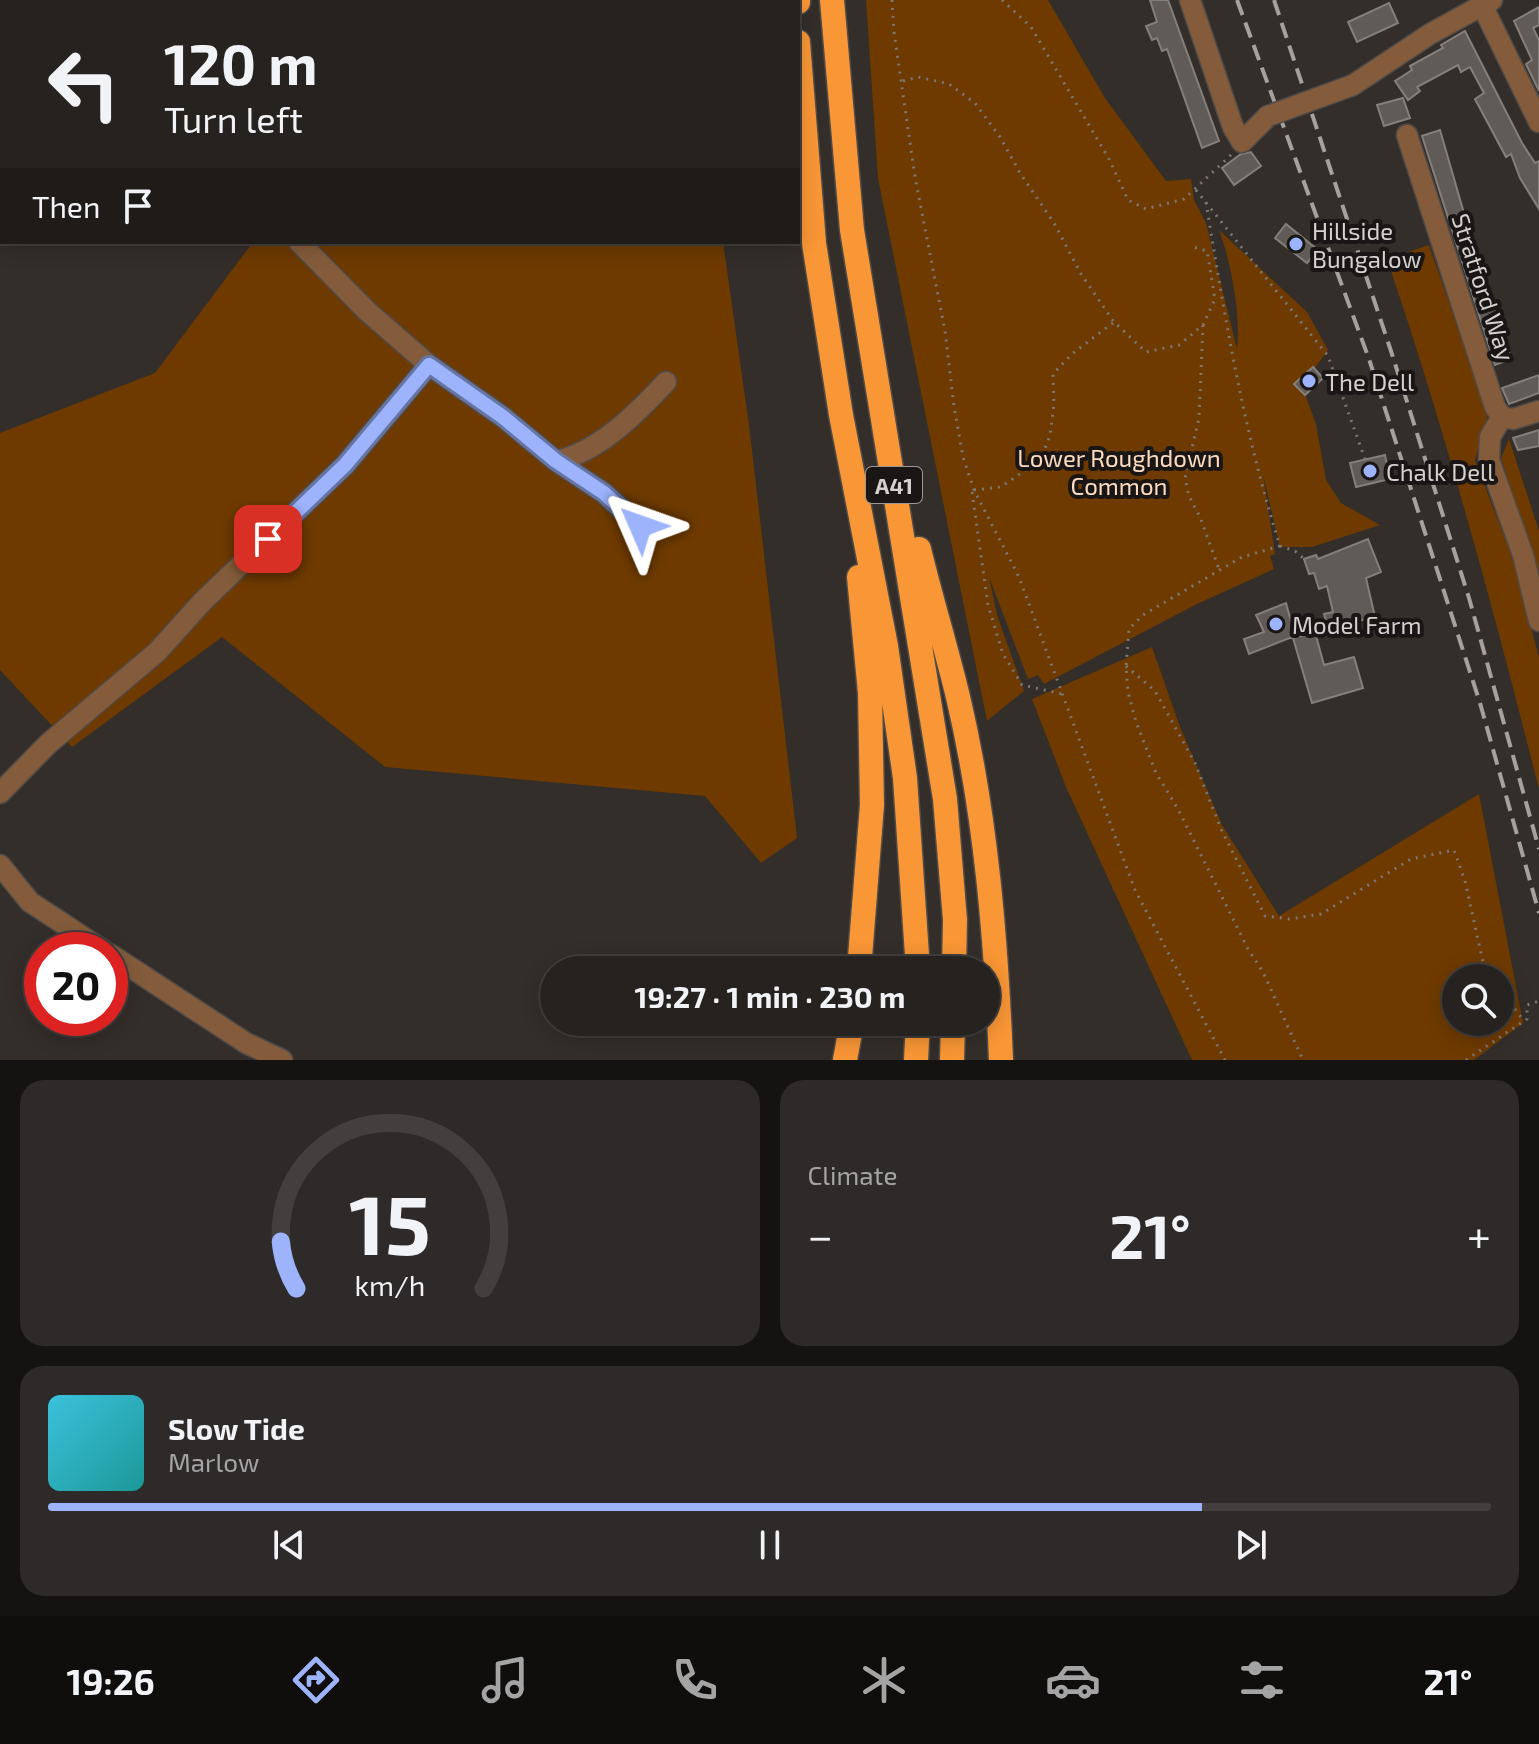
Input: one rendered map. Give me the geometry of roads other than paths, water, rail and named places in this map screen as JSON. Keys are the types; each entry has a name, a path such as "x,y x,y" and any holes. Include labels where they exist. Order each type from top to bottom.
{"highway":[{"name":"A41","path":"832,0 852,230 945,799 955,920 954,956"},
{"name":"A41","path":"800,67 814,243 841,415 886,646 905,778 917,956"},
{"path":"893,480 913,524 958,698 975,784 997,950 1001,1060"},
{"path":"856,491 856,547 870,693 872,805 860,956"},
{"path":"845,1060 849,1036"},
{"path":"916,1060 917,1036"},
{"path":"952,1060 953,1036"}],"street":[{"path":"1190,0 1233,127 1242,142 1268,116 1353,85 1430,34 1487,3 1539,122"},
{"name":"Stratford Way","path":"1407,135 1495,407 1502,417"},
{"path":"301,244 367,311 429,365 503,417 556,461 604,493 640,526"},
{"path":"0,793 48,744 157,652 203,601 345,465 429,365"},
{"path":"556,461 587,451 666,382"},
{"path":"1539,411 1513,419 1502,417 1490,437 1489,460 1523,555 1539,621"},
{"path":"0,865 30,902 76,932"},
{"path":"128,966 246,1043 282,1060"}],"railway":[{"path":"1237,0 1369,359 1480,703 1539,913"},
{"path":"1274,0 1391,351 1469,598 1539,849"}],"place":[{"name":"Hillside Bungalow","path":"1296,244"},
{"name":"The Dell","path":"1309,381"},
{"name":"Chalk Dell","path":"1370,471"},
{"name":"Model Farm","path":"1276,624"}],"park label":[{"name":"Lower Roughdown Common","path":"1119,471"}]}
